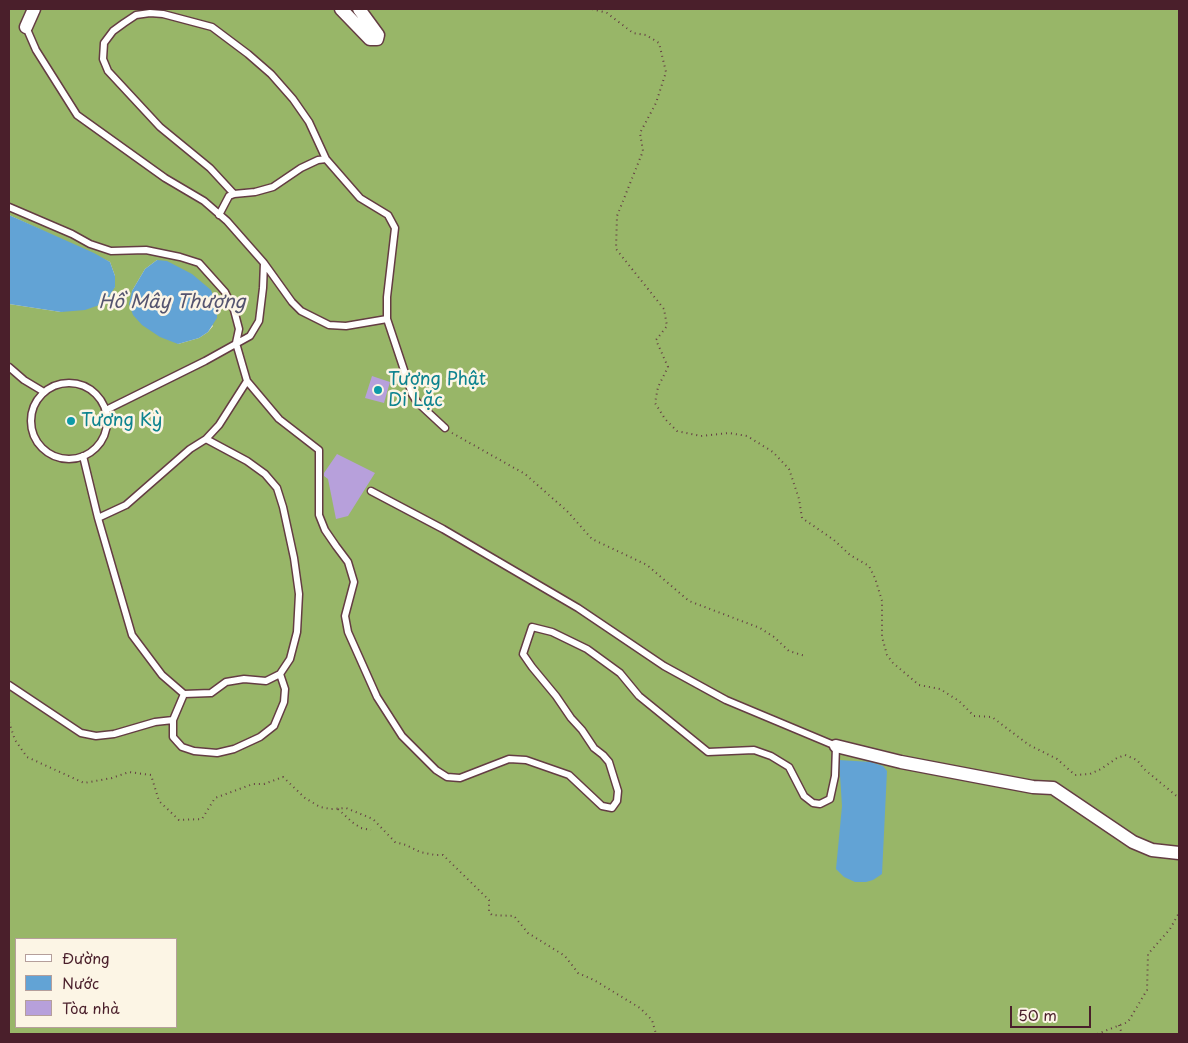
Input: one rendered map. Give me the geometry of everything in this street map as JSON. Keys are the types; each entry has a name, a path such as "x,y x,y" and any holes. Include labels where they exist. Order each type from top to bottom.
{"street":[{"path":"26,28 34,9"},
{"path":"340,9 370,40 377,39 378,35 360,9"},
{"path":"836,746 901,762 985,778 1053,788 1132,842 1152,850 1179,853"}],"lane":[{"path":"234,194 210,168 160,127 108,71 103,59 104,43 113,32 136,15 163,14 212,27 254,59 271,74 309,122 326,159 360,198 381,210 392,221 395,228 386,297 388,319 412,394 417,402 445,428"},
{"path":"26,28 36,50 78,115 165,178 204,201 227,221 264,263 297,306 314,318 329,325 346,326 388,319"},
{"path":"219,215 229,196 273,187 301,168 318,160 326,159"},
{"path":"9,207 72,234 90,244 110,251 146,250 198,263 225,292 234,310 239,329 236,343 247,381 279,419 319,450 319,514 325,530 348,562 354,582 345,616 348,632 377,697 402,736 436,770 447,778 460,778 509,759 526,760 569,775 602,806 612,808 617,800 618,791 609,762 594,748 523,654 532,628 552,632 587,649 620,673 639,696 708,752 754,750 771,756 789,767 804,796 813,803 820,804 830,799 835,776 836,746 718,696 664,666 570,603 443,529 370,490"},
{"path":"106,410 205,361 250,336 259,321 264,263"},
{"path":"9,367 24,380 44,392"},
{"path":"98,518 126,505 190,449 206,439 218,426 247,381"},
{"path":"67,382 80,384 92,390 101,398 106,410 108,421 100,442 93,450 83,456 70,459 57,457 46,451 37,441 32,428 32,415 36,403 44,392 55,385 67,382"},
{"path":"83,456 98,518 132,635 162,675 184,694 210,693 226,682 244,678 266,681 280,674 290,660 297,632 299,594 294,558 277,488 265,474 247,461 206,439"},
{"path":"184,694 173,720 173,737 182,747 194,751 217,753 234,749 260,737 274,726 284,702 285,689 280,674"},
{"path":"9,685 81,733 96,736 114,734 155,722 173,720"}],"path":[{"path":"592,9 607,13 633,33 646,35 659,43 666,72 656,103 640,133 643,151 617,216 616,248 664,309 667,326 656,340 668,367 658,387 655,403 666,419 676,430 701,436 729,433 748,436 773,452 788,469 802,518 834,540 850,555 869,566 882,601 882,637 887,655 893,663 919,685 940,689 959,701 974,716 992,717 1029,745 1057,759 1075,775 1090,774 1125,755 1136,760 1179,798"},
{"path":"445,428 525,474 567,511 592,539 647,565 689,601 760,628 774,637 789,651 805,656"},
{"path":"9,722 15,740 27,756 84,783 112,778 129,772 151,775 160,801 179,820 202,819 215,798 253,784 264,784 283,777 305,798 320,807 331,810 346,808 373,819 395,842 420,852 435,855 444,854 489,900 489,912 492,915 514,916 528,933 565,956 578,973 594,980 640,1008 652,1020 656,1034"},
{"path":"338,809 361,828 371,830"},
{"path":"1097,1034 1128,1022 1146,990 1148,954 1170,929 1179,913"},
{"path":"1119,1026 1122,1034"}],"green space":[{"path":"9,9 1179,9 1179,1034 9,1034 9,304 61,312 115,287 115,276 110,262 9,215","holes":["157,260 213,326 199,338 178,344 132,291 145,269"]}],"water":[{"path":"9,215 110,262 115,276 115,287 105,303 85,310 61,312 9,304"},
{"name":"Hồ Mây Thượng","path":"157,260 167,261 192,274 211,290 217,305 217,318 208,332 199,338 178,344 160,337 142,325 133,315 129,304 132,291 145,269"},
{"path":"839,760 871,762 883,766 887,771 882,874 866,882 855,882 844,877 836,869 842,806"}],"building":[{"name":"Tượng Phật Di Lặc","path":"372,376 390,382 384,403 365,398"},
{"path":"337,454 375,473 348,516 336,519 328,479 324,476 324,473"}],"place":[{"name":"Tượng Phật Di Lặc","path":"378,390"},
{"name":"Tương Kỳ","path":"71,421"}]}
